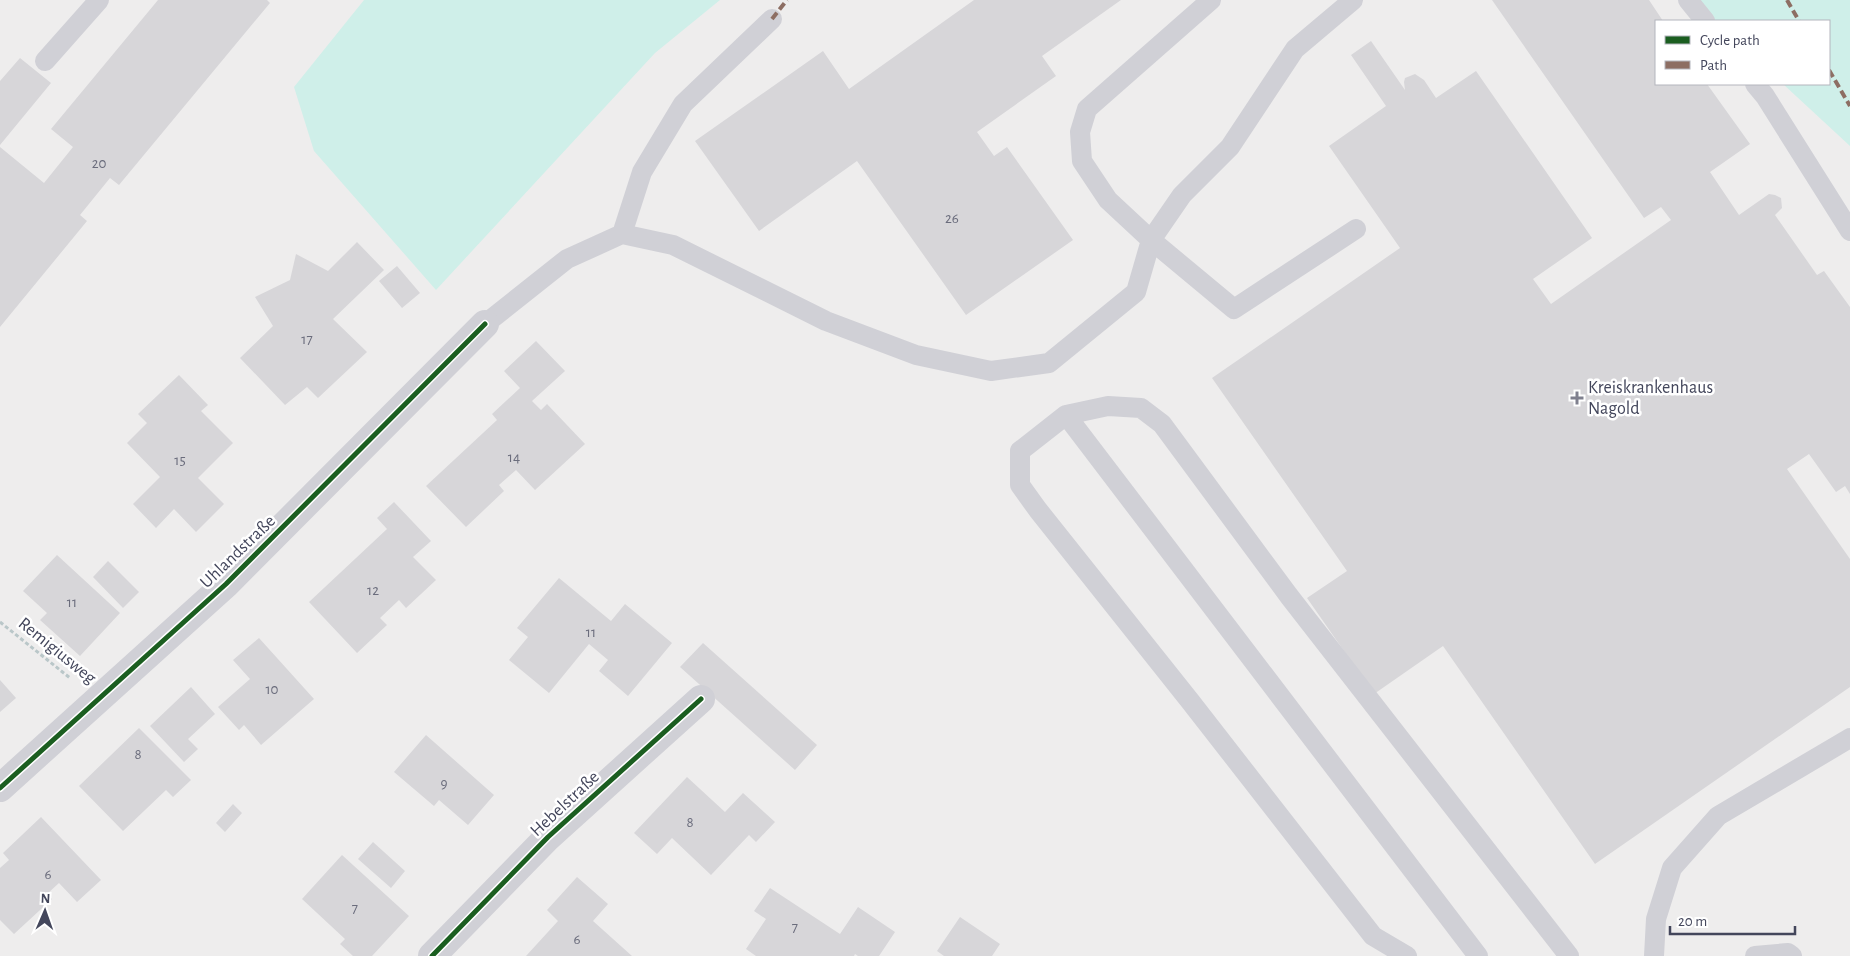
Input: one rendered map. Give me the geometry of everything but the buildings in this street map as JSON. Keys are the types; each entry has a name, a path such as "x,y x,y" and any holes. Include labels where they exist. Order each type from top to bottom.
{"street":[{"name":"Uhlandstraße","path":"0,788 226,584 485,324"},
{"name":"Hebelstraße","path":"432,956 548,838 701,699"}],"lane":[{"path":"45,60 99,0"},
{"path":"1211,0 1087,109 1080,132 1082,161 1108,200 1151,240 1234,309 1356,229"},
{"path":"1688,0 1704,20"},
{"path":"485,324 567,259 622,234 673,245 826,322 916,355 991,371 1049,363 1136,292 1151,240 1182,195 1230,147 1295,48 1344,4"},
{"path":"622,234 642,172 683,104 772,19"},
{"path":"1756,85 1765,96 1850,231"},
{"path":"1407,956 1372,936 1020,485 1020,451 1066,415 1108,406 1141,408 1162,424 1295,604 1569,956"},
{"path":"1066,415 1478,956"},
{"path":"1654,956 1656,919 1672,868 1718,816 1850,738"},
{"path":"1755,956 1788,953 1792,956"}],"green space":[{"path":"364,0 720,0 655,53 436,290 314,151 294,87"},
{"path":"1692,0 1850,0 1850,146 1784,85 1830,85 1830,20 1714,20"}],"marked path":[{"path":"772,19 787,0"},
{"path":"1787,0 1798,20"},
{"path":"1830,72 1850,106"}],"cycle path":[{"path":"0,788 226,584 485,324"},
{"path":"432,956 548,837 701,699"}],"place":[{"name":"Kreiskrankenhaus Nagold","path":"1577,398"}]}
